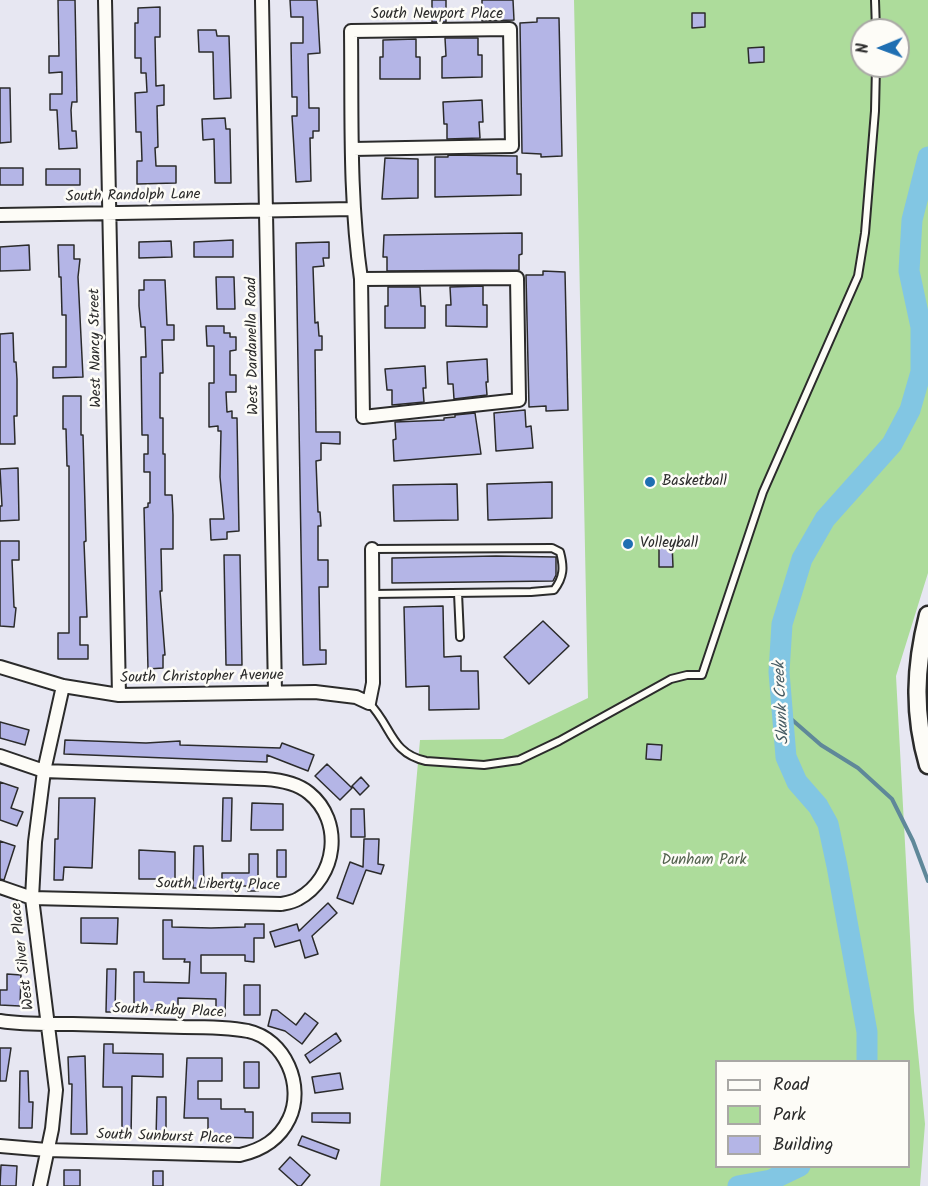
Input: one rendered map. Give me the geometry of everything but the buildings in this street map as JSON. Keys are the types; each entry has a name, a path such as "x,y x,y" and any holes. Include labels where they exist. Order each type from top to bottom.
{"street":[{"name":"West Nancy Street","path":"105,0 119,695"},
{"name":"West Dardanella Road","path":"262,0 275,692"},
{"name":"South Newport Place","path":"353,149 512,146 510,29 351,31 354,209 361,279 363,417 519,400 517,279 361,279"},
{"name":"South Randolph Lane","path":"0,215 354,209"},
{"path":"369,703 372,683 372,549"},
{"path":"928,615 919,659 916,696 918,725 928,765"},
{"name":"South Christopher Avenue","path":"0,667 63,686 119,695 275,692 340,694 356,697 369,703"},
{"name":"West Silver Place","path":"40,1186 54,1120 56,1090 32,898 35,843 44,771 63,686"},
{"name":"South Liberty Place","path":"0,756 44,771 265,779 292,784 310,794 322,809 328,820 332,848 330,862 317,884 297,900 281,904 32,898 0,887"},
{"name":"South Ruby Place","path":"0,1020 48,1024 212,1027 248,1031 267,1040 284,1057 293,1078 295,1096"},
{"name":"South Sunburst Place","path":"0,1146 47,1150 240,1155 254,1152 265,1146 282,1131 292,1113 295,1096"}],"lane":[{"path":"875,0 876,18"},
{"path":"369,703 385,723 394,742 414,759 496,764 529,756 671,679 687,675 702,675 763,492 858,276 866,222 876,78"},
{"path":"372,549 552,548 560,552 563,563 562,580 554,590 372,594"},
{"path":"458,593 460,637"}],"green space":[{"name":"Dunham Park","path":"574,0 928,0 928,573 896,676 914,1011 925,1124 920,1186 380,1186 420,740 503,739 588,698"}],"waterway":[{"name":"Skunk Creek","path":"867,1060 867,1032 828,824 818,806 797,782 786,757 779,672 782,624 802,559 825,519 892,444 910,410 921,372 921,327 909,271 912,220 928,157"},
{"path":"782,711 821,745 858,768 892,799 913,841 928,881"},
{"name":"Skunk Creek","path":"738,1186 771,1180 796,1168"}],"place":[{"name":"Basketball","path":"650,482"},
{"name":"Volleyball","path":"628,544"}]}
